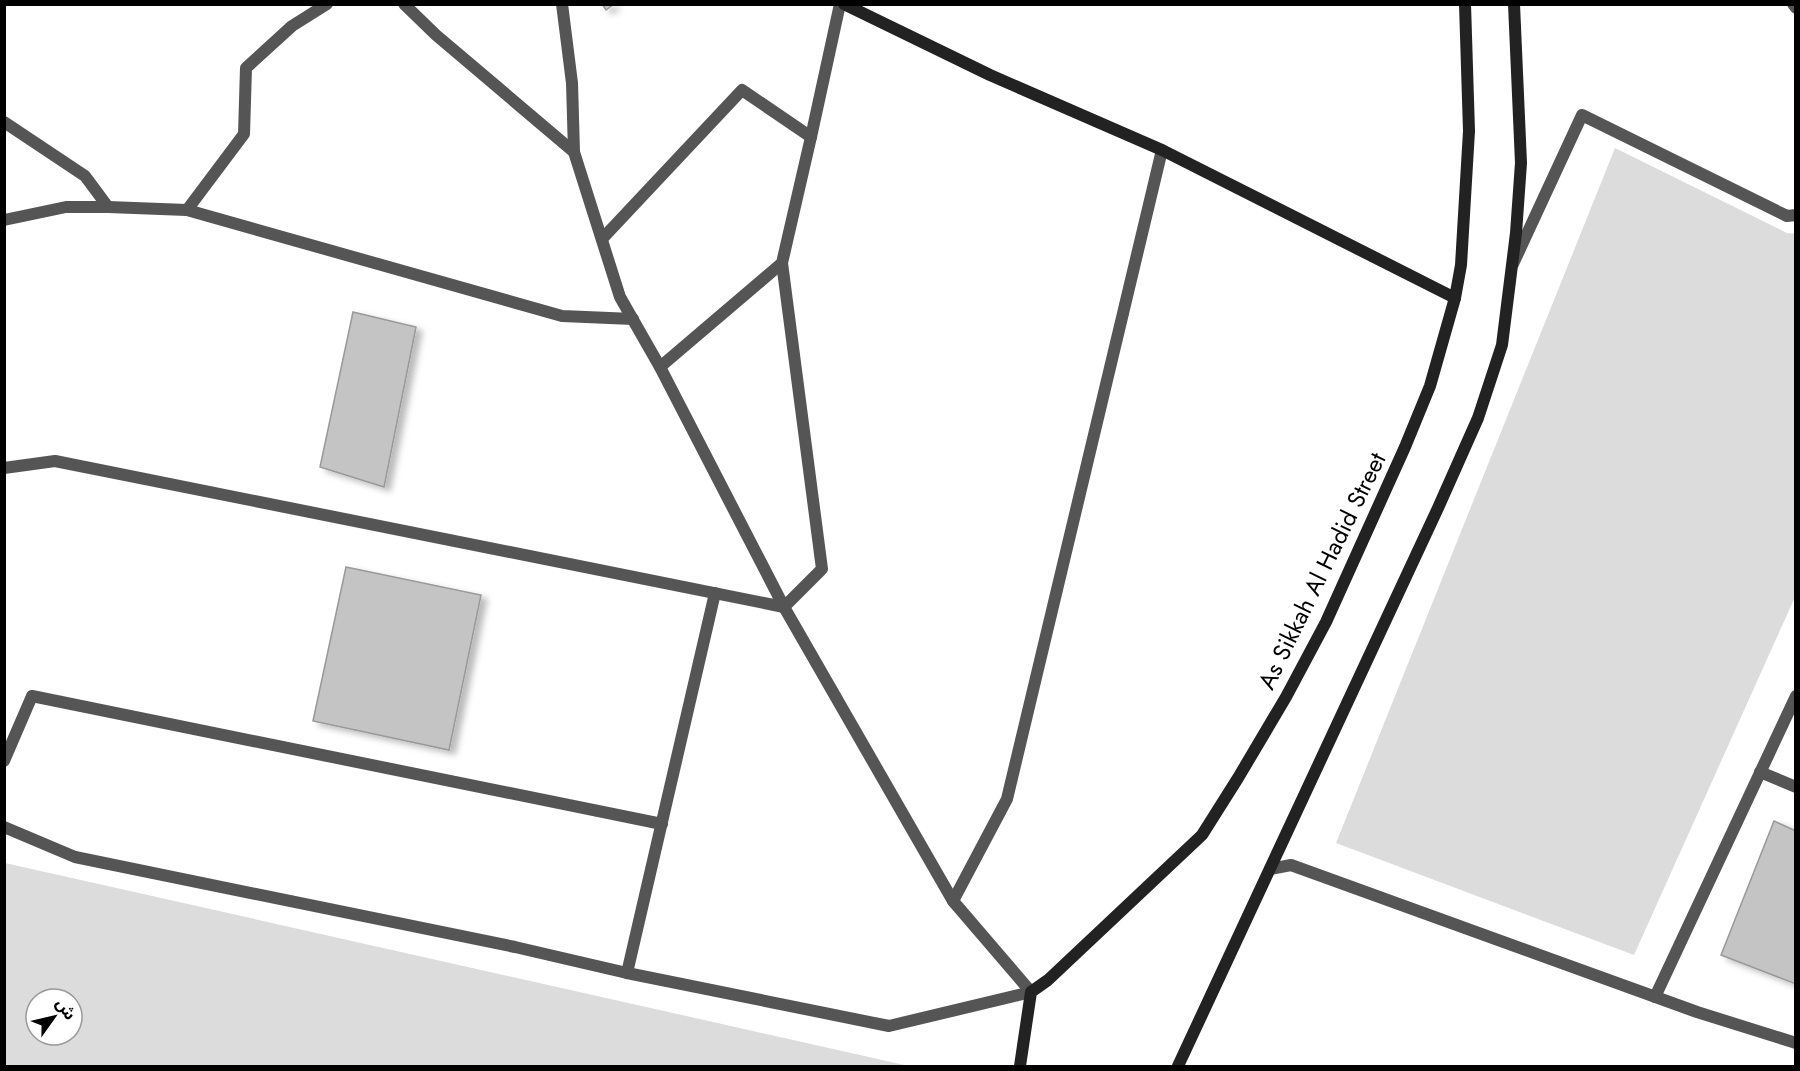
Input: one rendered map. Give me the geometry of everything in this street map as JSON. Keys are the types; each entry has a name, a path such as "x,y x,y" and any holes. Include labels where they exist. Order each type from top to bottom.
{"main road":[{"path":"842,4 990,75 1162,150 1455,298"},
{"name":"As Sikkah Al Hadid Street","path":"1031,992 1048,980 1202,835 1286,697 1326,622 1430,386 1455,298 1461,265 1469,131 1465,4"},
{"path":"1178,1066 1438,508 1478,418 1502,345 1516,233 1521,163 1514,4"},
{"path":"1020,1066 1031,992"}],"street":[{"path":"187,210 244,134 246,68 292,26 327,4"},
{"path":"404,4 436,35 574,152"},
{"path":"4,827 75,857 889,1026 1031,992 953,901 784,607 660,367 620,297 574,152 572,83 562,4"},
{"path":"784,607 822,569 782,263 842,4"},
{"path":"1793,4 1796,8"},
{"path":"602,239 742,90 811,137"},
{"path":"1512,268 1582,115 1787,216 1796,214"},
{"path":"4,122 85,176 108,207"},
{"path":"953,901 1007,799 1162,150"},
{"path":"4,220 66,207 187,210 562,316 633,319"},
{"path":"660,367 782,263"},
{"path":"4,468 55,461 784,607"},
{"path":"627,973 716,593"},
{"path":"4,761 32,696 662,824"},
{"path":"1655,997 1796,696"},
{"path":"1760,772 1796,787"},
{"path":"1270,869 1292,865 1655,997 1796,1043"}],"shaded area":[{"path":"1615,148 1787,233 1796,234 1795,597 1634,955 1336,843"},
{"path":"5,863 909,1066 5,1066"}],"building":[{"path":"602,4 614,4 606,10"},
{"path":"353,312 416,327 384,487 320,467"},
{"path":"346,567 481,595 449,750 313,721"},
{"path":"1774,821 1796,831 1796,984 1721,955"}]}
